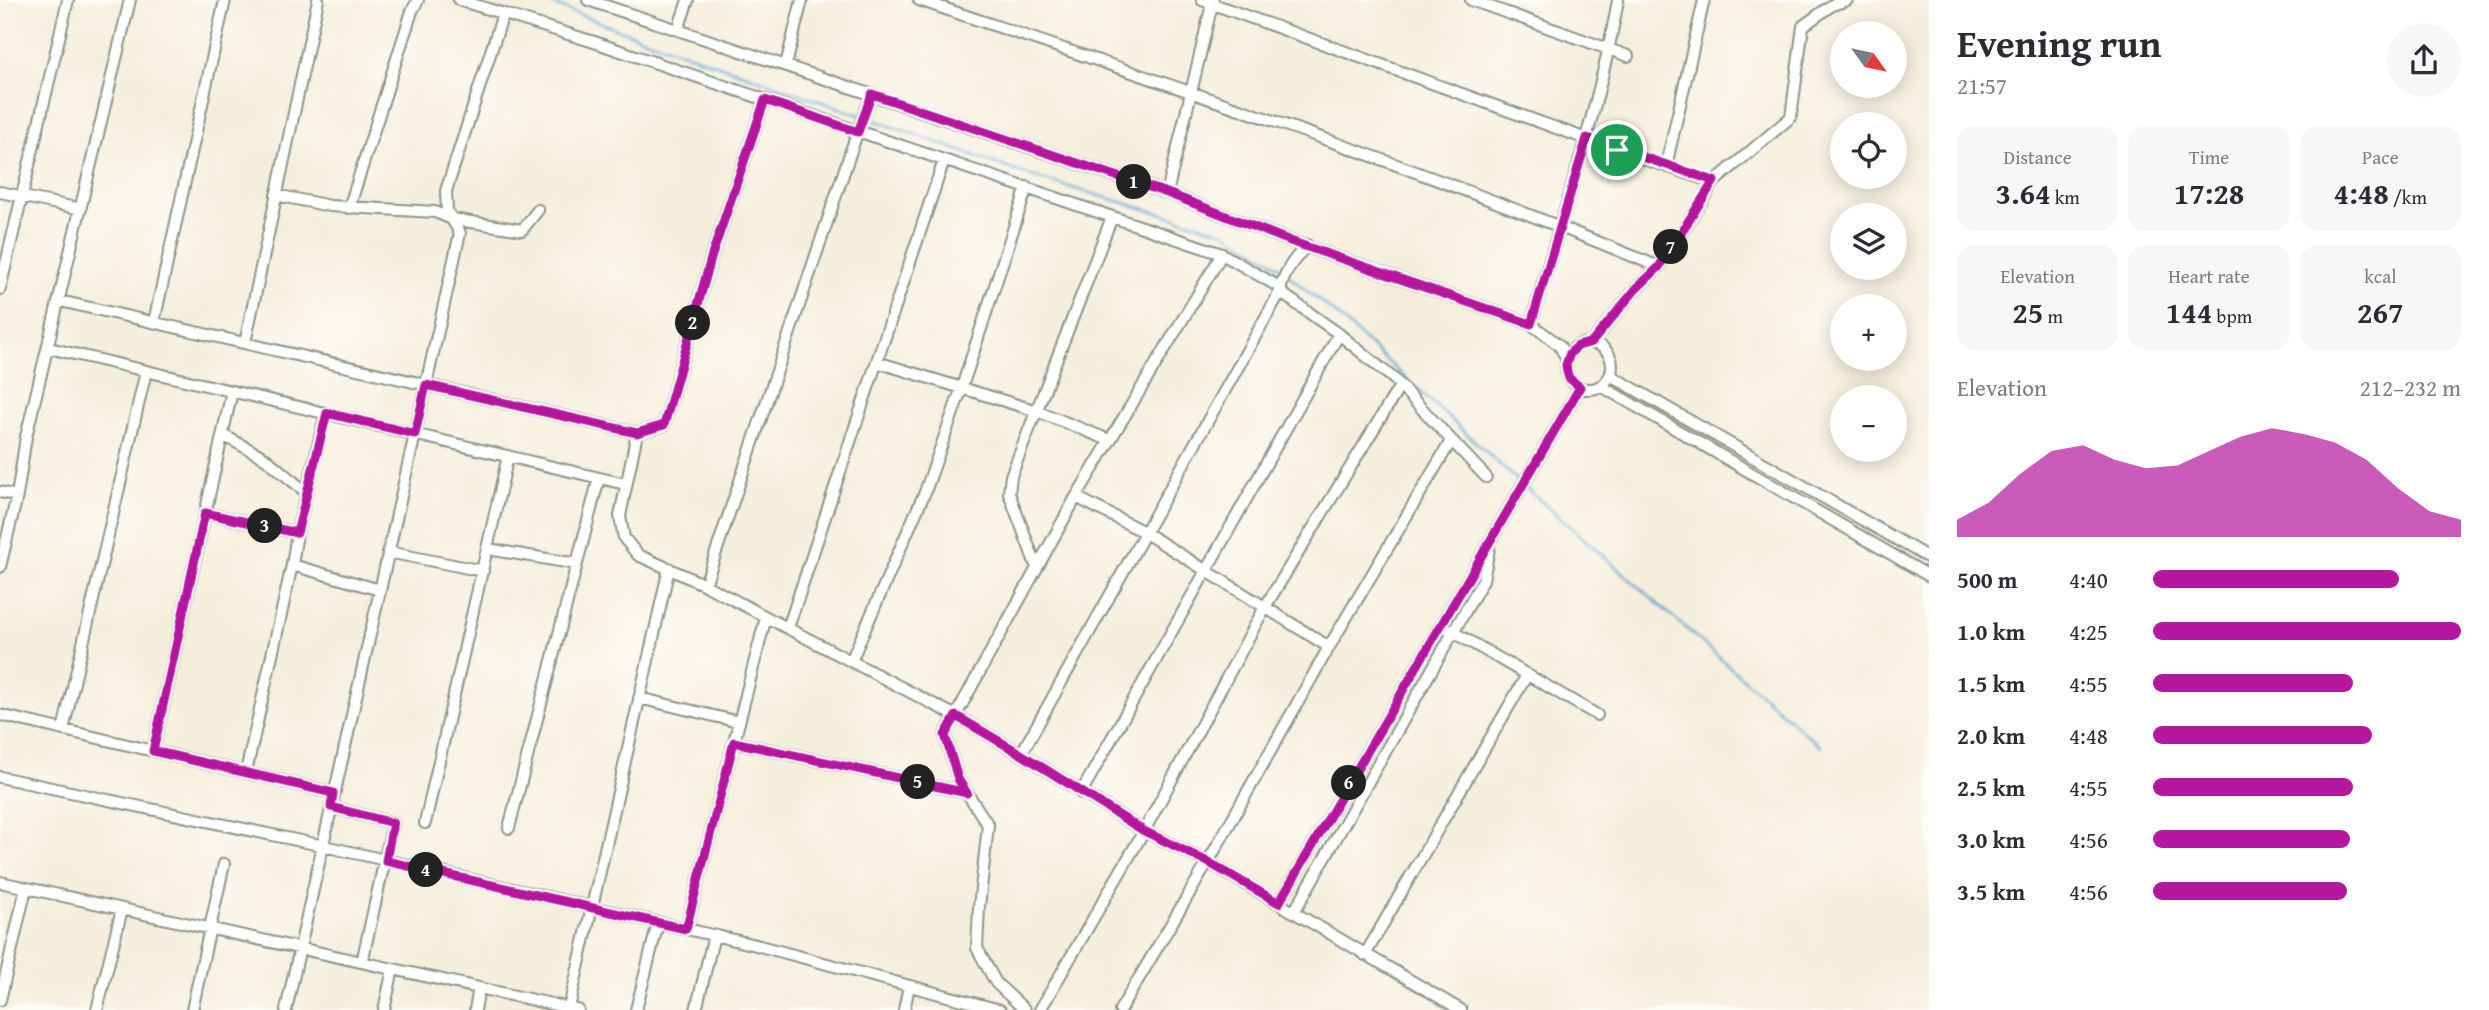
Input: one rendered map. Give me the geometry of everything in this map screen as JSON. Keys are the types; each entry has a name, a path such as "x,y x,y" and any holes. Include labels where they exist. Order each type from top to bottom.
{"street":[{"path":"0,287 68,0"},
{"path":"0,567 26,437 130,0"},
{"path":"154,322 225,0"},
{"path":"245,343 318,0"},
{"path":"349,208 418,0"},
{"path":"459,0 859,130 1222,254 1281,287 1339,334 1400,386 1486,477"},
{"path":"678,30 688,0"},
{"path":"786,65 802,0"},
{"path":"919,0 1190,92 1559,225 1659,267"},
{"path":"1471,0 1628,56"},
{"path":"1531,324 1587,138 1610,50 1618,0"},
{"path":"1666,166 1704,0"},
{"path":"1592,342 1608,352 1612,361 1610,375 1601,386 1580,387 1569,378 1566,365 1574,348 1592,342 1636,289 1659,267 1714,181 1791,117 1803,26 1832,5 1847,0"},
{"path":"591,1 1167,193 1531,324 1559,345 1567,359"},
{"path":"1167,193 1209,1 1587,138 1714,181"},
{"path":"286,1010 460,233 447,211 446,191 503,14"},
{"path":"705,585 872,94"},
{"path":"60,301 637,433 664,425 712,255 765,100"},
{"path":"788,628 944,160"},
{"path":"850,661 925,492 1027,187"},
{"path":"0,192 81,209"},
{"path":"276,195 349,208 435,212 452,219 522,230 538,210"},
{"path":"1037,568 1009,493 1011,476 1112,217"},
{"path":"1021,754 1295,258 1307,245"},
{"path":"1025,1010 996,983 977,948 988,825 958,779 945,735 1076,496 1222,254"},
{"path":"1081,793 1339,334"},
{"path":"49,348 625,484"},
{"path":"877,362 1037,411 1109,440"},
{"path":"63,730 146,371"},
{"path":"1610,375 1929,558"},
{"path":"1040,1010 1144,831 1265,607 1400,386"},
{"path":"1601,386 1929,576"},
{"path":"1279,903 1580,387"},
{"path":"153,751 232,391"},
{"path":"246,772 297,533 327,413"},
{"path":"637,433 620,516 624,537 638,555 705,585 956,716 1144,831 1208,862 1461,1010"},
{"path":"223,435 265,458 307,493"},
{"path":"1120,1010 1451,441"},
{"path":"425,823 508,456"},
{"path":"509,828 599,478"},
{"path":"0,492 16,496"},
{"path":"1076,496 1144,532 1329,647"},
{"path":"205,513 297,533"},
{"path":"1294,912 1483,580 1491,539"},
{"path":"488,549 577,564"},
{"path":"388,552 483,571"},
{"path":"292,565 380,590"},
{"path":"0,882 574,1009 592,908 669,568"},
{"path":"686,929 766,617"},
{"path":"1441,625 1597,715"},
{"path":"1365,955 1527,675"},
{"path":"639,698 739,722"},
{"path":"0,715 333,793"},
{"path":"734,742 967,793"},
{"path":"0,777 324,846 714,935 909,986 962,1005 1000,1010"},
{"path":"331,807 393,823 362,962"},
{"path":"192,1010 224,864"},
{"path":"0,1000 26,888"},
{"path":"97,1010 121,909"},
{"path":"636,1010 658,923"},
{"path":"696,1010 714,935"},
{"path":"384,1010 393,969"},
{"path":"904,1010 909,986"},
{"path":"475,1010 480,988"}],"waterway":[{"path":"542,0 862,116"},
{"path":"868,118 1034,177 1222,231 1283,270"},
{"path":"1288,275 1337,315 1520,483"},
{"path":"1525,487 1821,747"}],"route":[{"path":"872,94 1167,193 1293,242 1531,324 1587,138 1617,150 1714,181 1659,267 1636,289 1592,342 1574,348 1570,353 1567,372 1569,378 1580,387 1279,903 1208,862 1144,831 956,716 945,735 958,779 967,793 734,742 686,929 386,861 393,823 331,807 333,793 153,751 205,513 297,533 327,413 415,434 426,385 637,433 664,425 712,255 765,100 858,132 872,94"}]}
